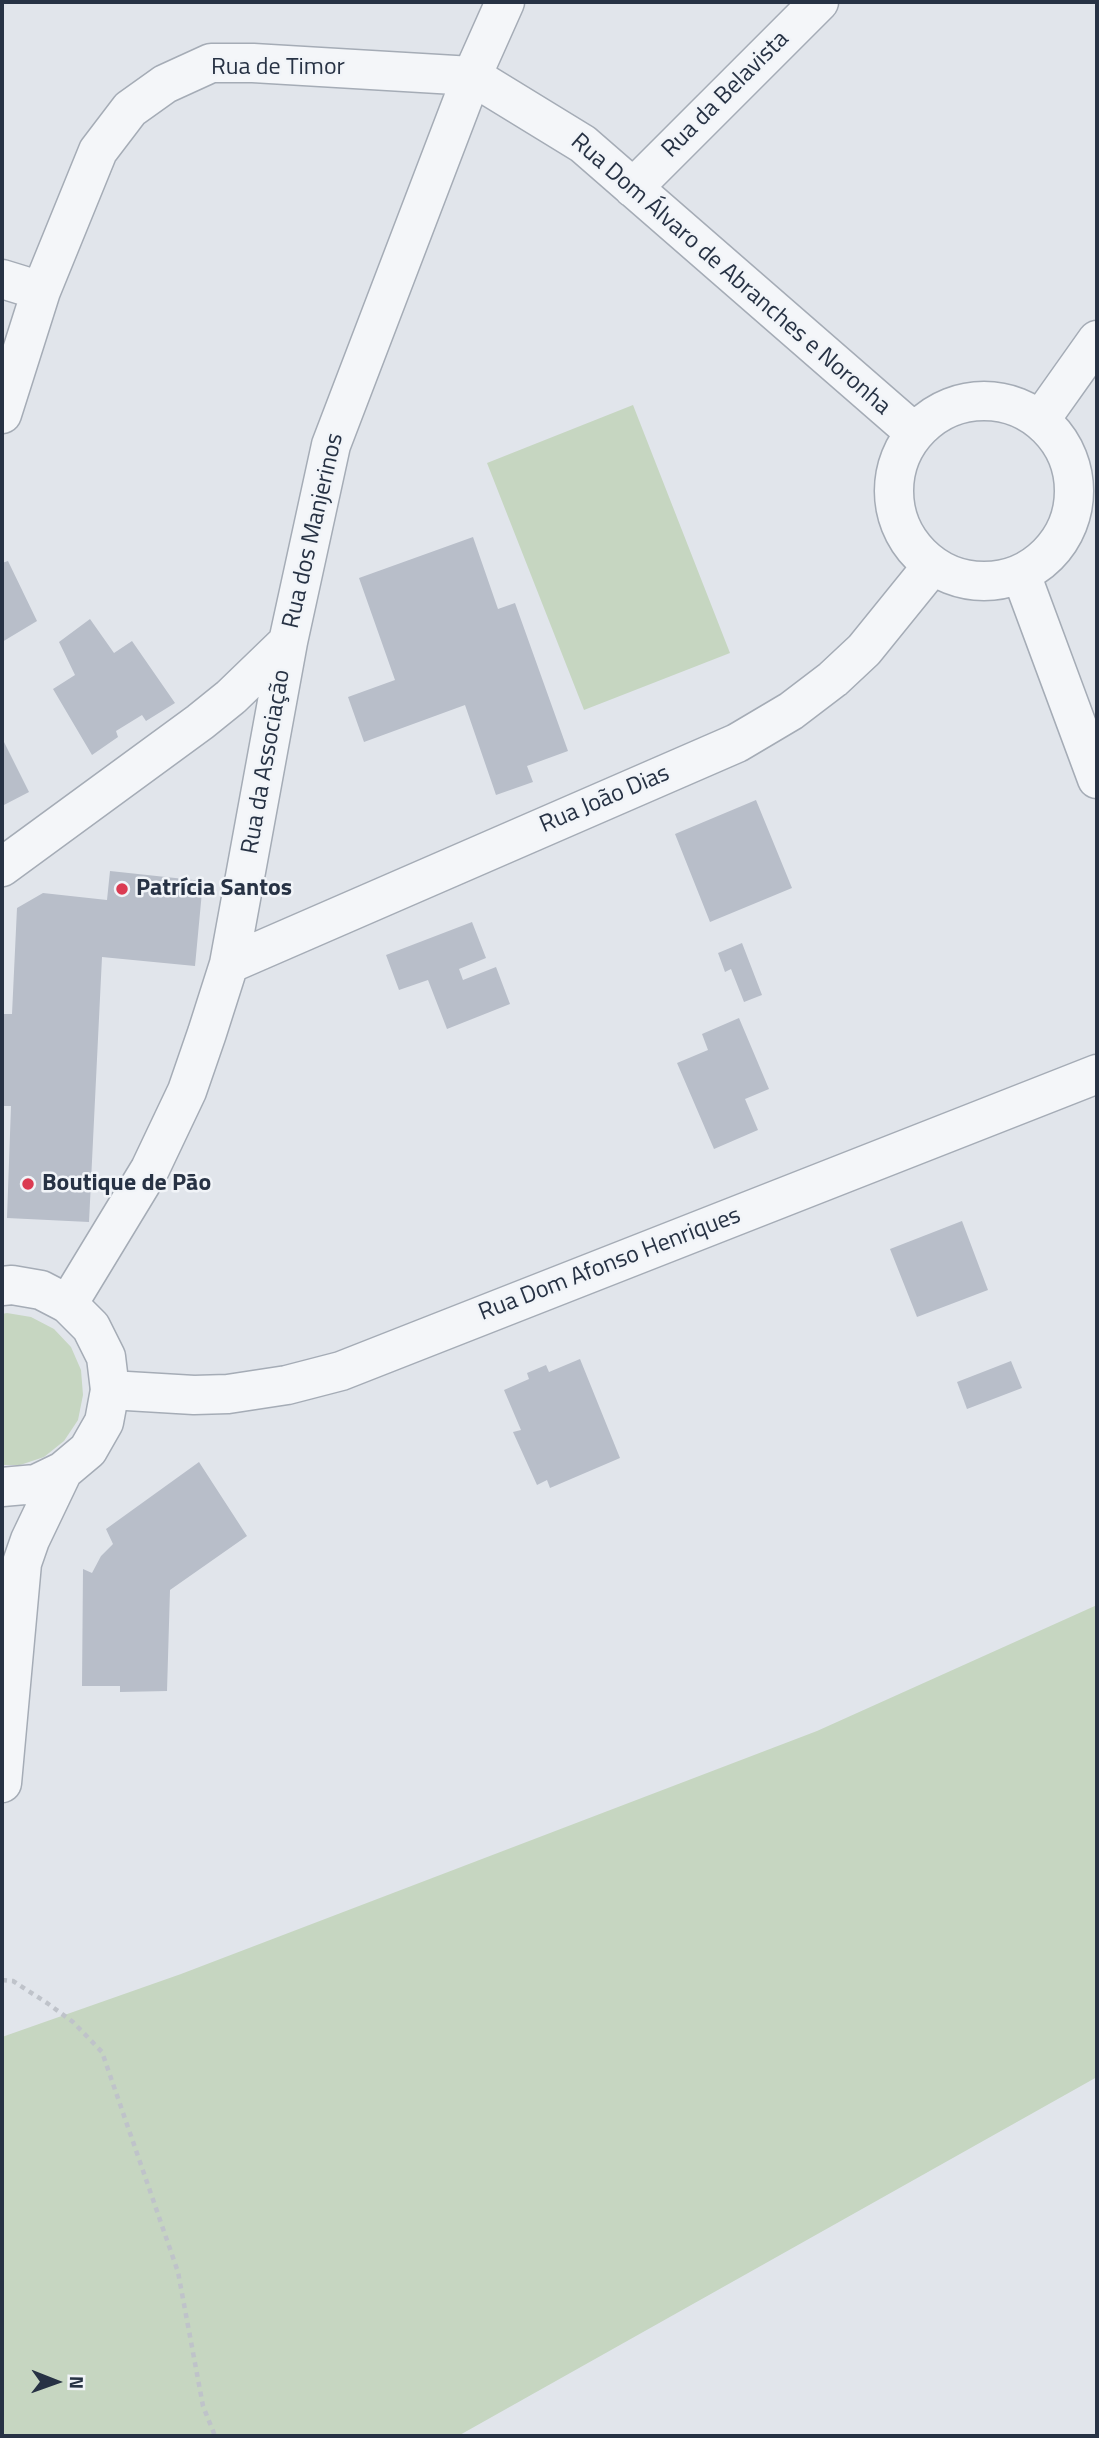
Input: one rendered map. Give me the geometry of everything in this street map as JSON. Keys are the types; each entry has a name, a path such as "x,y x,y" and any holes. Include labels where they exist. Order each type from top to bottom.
{"street":[{"name":"Rua dos Manjerinos","path":"2,867 200,722 231,697 288,642 331,445 472,76 505,2"},
{"name":"Rua da Belavista","path":"633,188 819,2"},
{"name":"Rua de Timor","path":"2,414 41,291 98,151 130,109 165,84 211,63 472,76"},
{"name":"Rua Dom Álvaro de Abranches e Noronha","path":"472,76 583,144 915,433"},
{"path":"2,279 41,291"},
{"path":"1041,419 1097,340"},
{"path":"989,400 1016,406 1041,419 1059,440 1071,465 1075,492 1084,521 1042,561 1021,574 990,582 960,579 932,566 911,545 897,518 895,478 900,459 915,433 936,414 961,403 989,400"},
{"name":"Rua João Dias","path":"229,964 737,743 791,710 833,679 864,650 932,566"},
{"path":"1021,574 1097,779"},
{"name":"Rua da Associação","path":"68,1304 150,1169 187,1091 229,964 288,642"},
{"name":"Rua Dom Afonso Henriques","path":"110,1390 228,1394 287,1385 341,1370 1097,1074"},
{"path":"2,1286 41,1290 68,1304 91,1327 106,1357 110,1390 104,1422 88,1450 63,1472 37,1484 2,1486"},
{"path":"2,1783 22,1563 30,1540 63,1472"}],"path":[{"path":"2,1980 13,1981 47,2003 73,2022 102,2052 178,2272 203,2406 215,2436"}],"green space":[{"path":"633,405 730,653 584,710 487,463"},
{"path":"2,1314 31,1317 54,1329 71,1347 81,1370 83,1395 78,1420 64,1441 44,1457 20,1465 2,1465"},
{"path":"1097,1605 1097,2077 458,2436 2,2436 2,2037 181,1974 817,1731"}],"building":[{"path":"473,537 498,609 515,603 568,751 527,766 533,782 496,795 465,705 364,742 348,697 395,680 359,578"},
{"path":"8,561 37,621 2,642 2,563"},
{"path":"90,619 114,653 132,641 175,703 146,721 142,715 116,731 118,737 92,755 53,689 75,675 59,642"},
{"path":"2,738 29,792 2,806"},
{"path":"756,800 792,888 710,922 675,834"},
{"path":"110,871 203,881 195,966 102,957 89,1222 7,1218 11,1106 2,1106 2,1014 12,1014 17,908 43,893 107,900"},
{"path":"472,922 486,958 459,969 463,980 496,967 510,1004 447,1029 428,980 399,990 386,955"},
{"path":"742,943 762,995 744,1002 731,969 725,972 718,953"},
{"path":"739,1018 769,1089 745,1099 758,1130 714,1149 677,1063 708,1050 702,1034"},
{"path":"962,1221 988,1290 917,1317 890,1249"},
{"path":"580,1359 620,1458 550,1488 547,1480 537,1485 513,1432 521,1430 504,1390 529,1379 527,1373 546,1365 549,1372"},
{"path":"1011,1361 1022,1388 967,1409 957,1382"},
{"path":"199,1462 247,1536 170,1590 167,1691 120,1692 120,1686 82,1686 83,1569 92,1573 101,1556 113,1544 106,1529"}],"place":[{"name":"Patrícia Santos","path":"122,889"},
{"name":"Boutique de Pão","path":"28,1184"}]}
